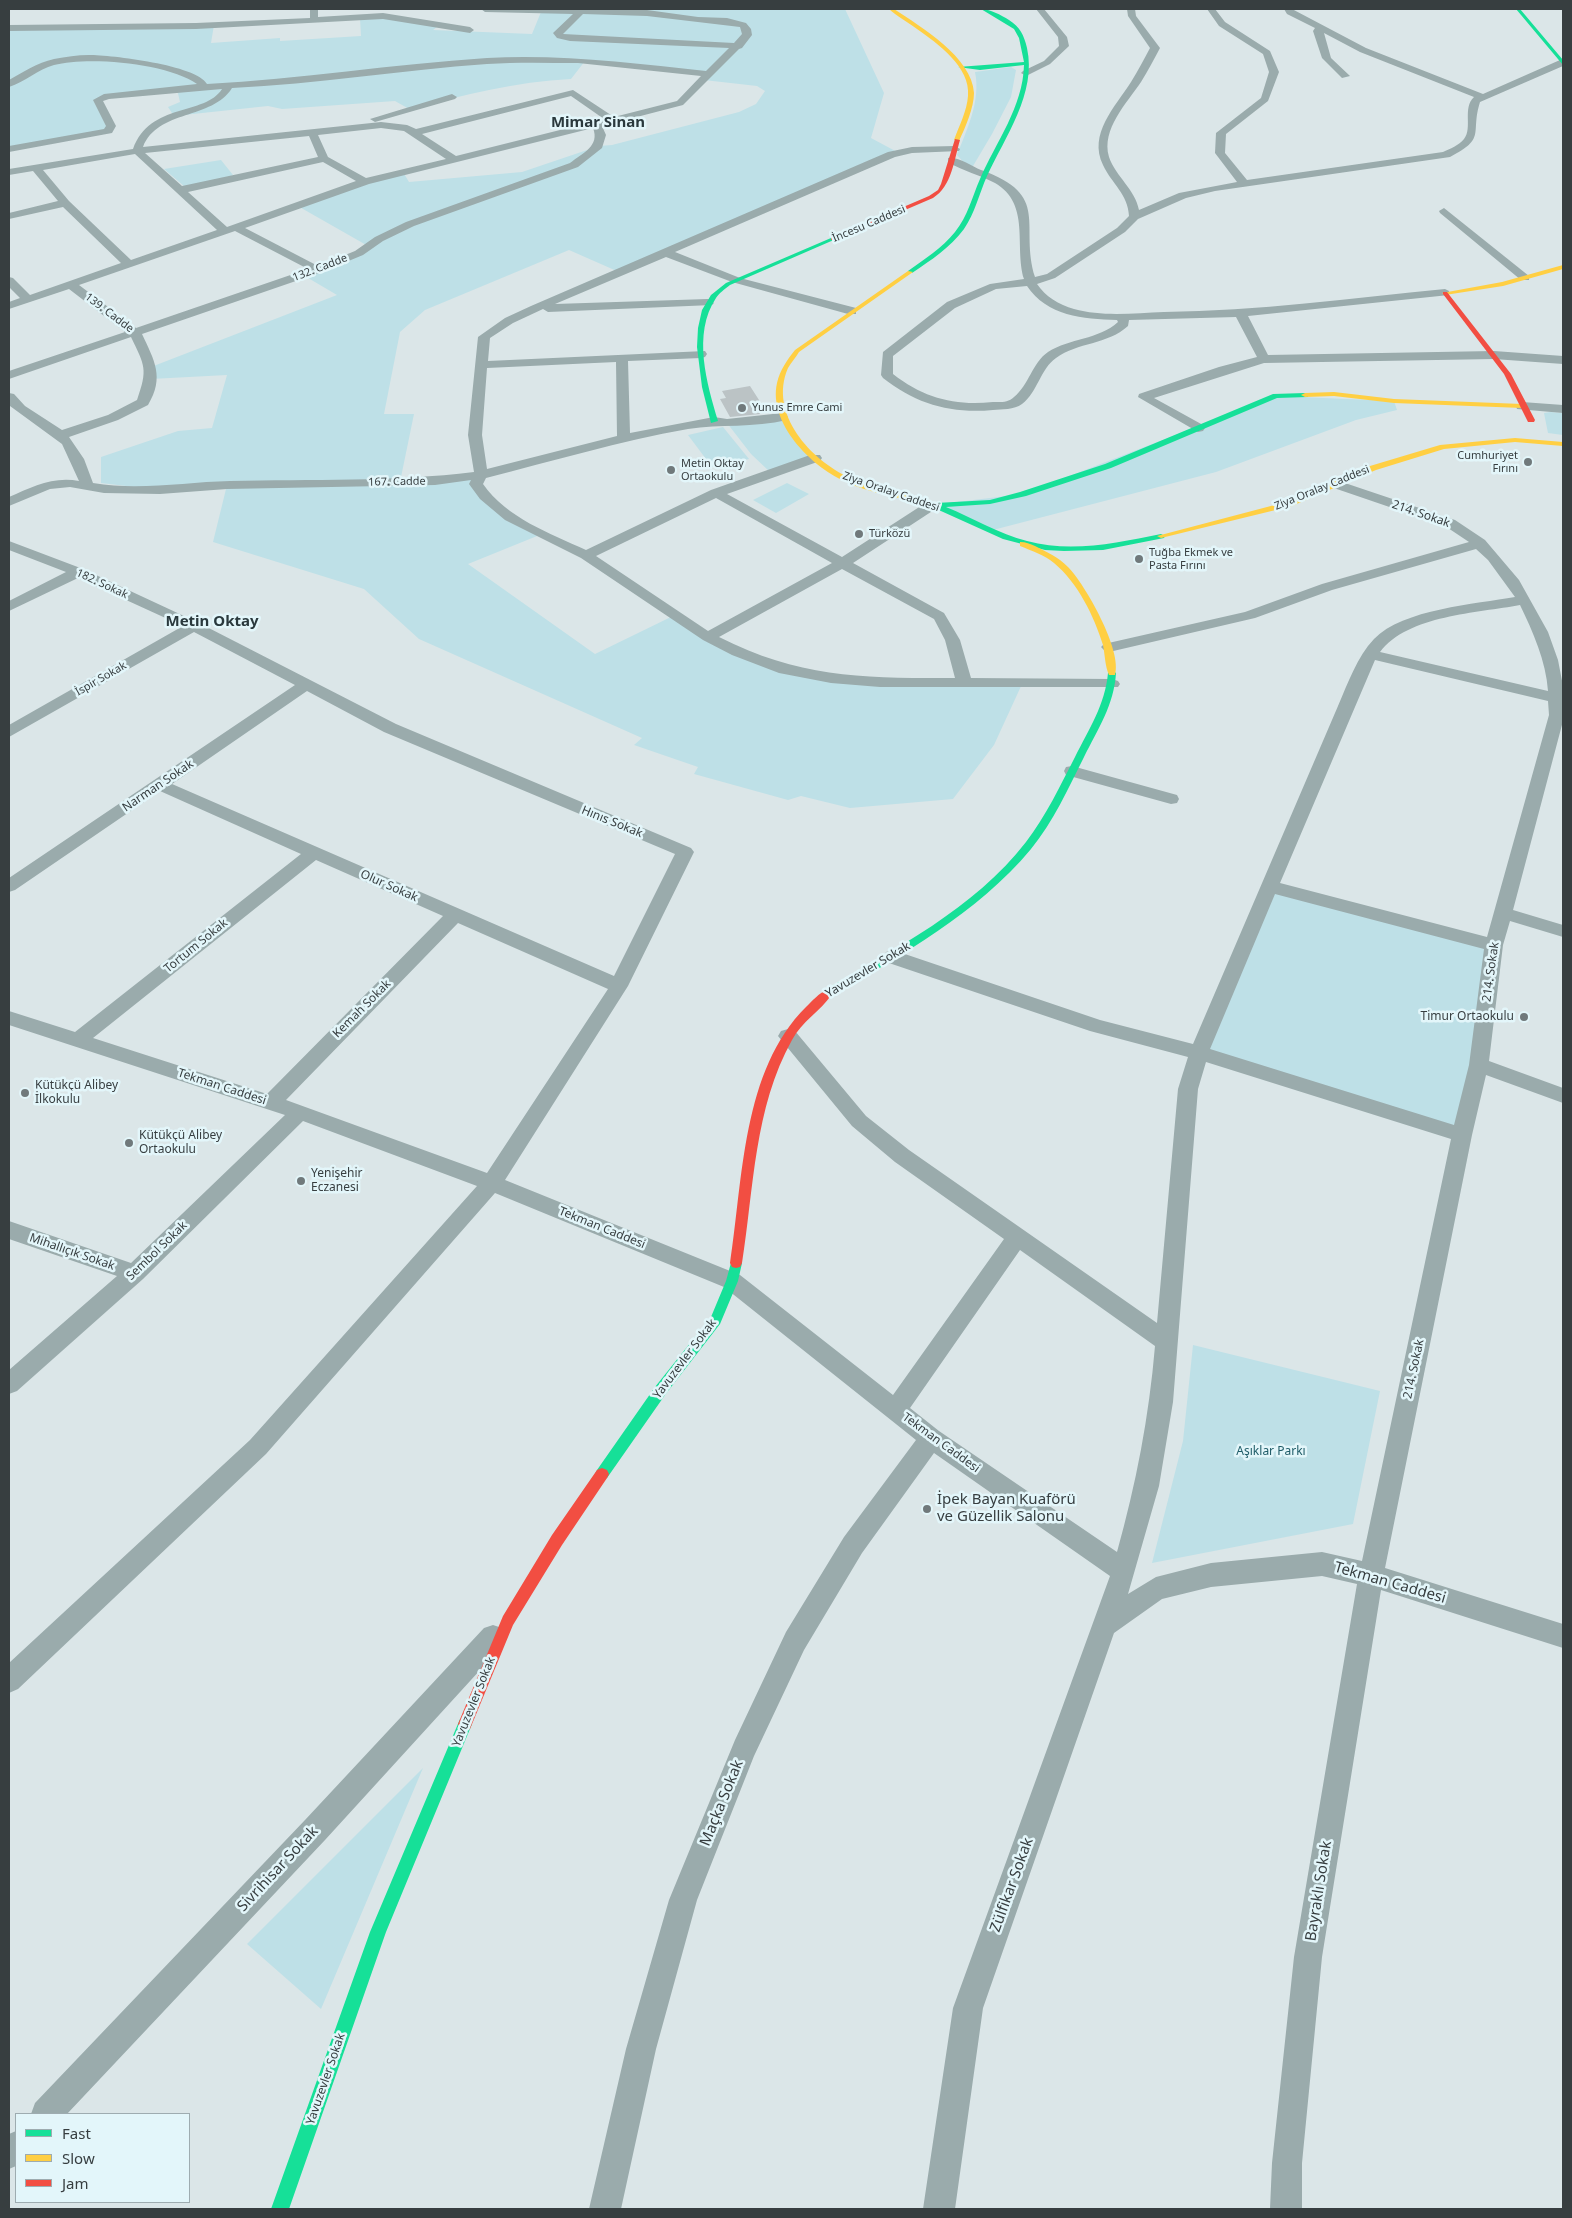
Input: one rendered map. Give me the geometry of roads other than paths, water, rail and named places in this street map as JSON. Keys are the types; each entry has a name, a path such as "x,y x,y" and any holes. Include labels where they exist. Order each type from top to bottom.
{"main road":[{"name":"İncesu Caddesi","path":"708,303 717,291 736,280 910,206 940,191 971,93 971,82 961,66 926,34 891,9"},
{"name":"Ziya Oralay Caddesi","path":"983,9 1018,31 1023,38 1026,68 1019,100 985,173 969,216 950,242 932,258 852,312 790,358 779,388 782,417 796,440 815,458 849,480 932,505 1023,544 1059,550 1119,546 1290,504 1373,468 1430,449 1509,440 1544,441 1563,444"},
{"path":"1518,9 1563,63"},
{"path":"961,66 1026,68"},
{"path":"910,206 938,209"},
{"path":"954,212 969,216"},
{"path":"1557,455 1544,441 1522,406 1508,374 1445,293 1525,278 1563,267"},
{"path":"708,303 700,354 705,388 714,421"},
{"path":"932,505 990,502 1023,494 1108,466 1268,399 1293,394 1334,394 1394,401 1522,406"},
{"name":"Yavuzevler Sokak","path":"280,2209 378,1932 508,1621 557,1540 610,1462 660,1391 716,1320 732,1281 742,1230 756,1119 771,1071 788,1036 804,1015 827,994 893,957 978,897 1007,870 1028,846 1051,813 1106,705 1112,684 1109,648 1102,629 1075,581 1056,560 1023,544"},
{"path":"1075,581 1078,562 1096,548"}],"street":[{"path":"314,9 314,20"},
{"path":"9,306 365,182 680,103 747,36 747,29 743,25 727,21 698,20 647,13 485,9"},
{"path":"1026,68 1042,67 1057,56 1064,46 1062,37 1040,9"},
{"path":"1211,9 1222,24 1267,54 1274,72 1265,99 1221,133 1220,153 1244,183"},
{"path":"1288,9 1290,12 1378,57 1482,97"},
{"path":"580,12 558,33 560,36 739,46"},
{"path":"1120,13 1132,12 1155,48 1136,82 1110,118 1103,153 1107,165 1132,197 1134,218"},
{"path":"9,28 175,22 314,20 383,16 470,30"},
{"path":"1320,27 1318,32 1323,38 1326,55 1331,64 1345,76"},
{"path":"9,84 33,70 51,63 90,58 123,61 168,69 199,80 202,86"},
{"path":"9,149 108,131 111,126 98,100 103,97 202,86 280,83 356,73 488,61 578,60 709,74"},
{"path":"1122,316 1124,323 1119,330 1109,335 1076,343 1051,356 1022,396 1013,404 979,408 938,404 904,390 887,375 887,355 951,305 994,286 1030,282 1050,276 1121,230 1134,218 1156,206 1183,195 1244,183 1302,177 1446,155 1466,146 1472,138 1471,111 1476,100 1533,78 1563,63"},
{"path":"138,151 140,139 152,128 182,112 221,98 228,91 229,86"},
{"path":"417,132 574,93 612,120"},
{"path":"312,132 370,120 452,97"},
{"name":"132. Cadde","path":"9,375 136,334 318,270 359,253 379,239 410,224 574,165 597,148 601,135 597,125"},
{"path":"9,172 138,151 381,126 408,128 417,132 454,159"},
{"path":"312,132 324,159 365,182"},
{"path":"1112,684 839,680 793,673 760,662 708,637 586,555 542,534 493,505 482,496 476,484 481,475 475,435 484,337 503,322 533,308 583,289 892,154 912,150 953,154 968,169 985,173 1005,184 1020,203 1027,247 1026,267 1030,282 1038,294 1060,309 1087,315 1122,316 1241,314 1445,293"},
{"path":"138,151 180,190 230,229 318,270"},
{"path":"180,190 324,159"},
{"path":"36,168 64,203 129,264"},
{"path":"9,216 64,203"},
{"path":"1444,211 1525,278"},
{"path":"664,252 736,280 852,312"},
{"path":"9,280 28,300"},
{"name":"139. Cadde","path":"60,435 93,425 130,410 143,402 151,379 150,367 136,334 71,285"},
{"path":"533,308 708,303"},
{"path":"1241,314 1264,359"},
{"path":"482,365 700,354"},
{"path":"1198,428 1144,397 1223,370 1264,359 1494,355 1563,360"},
{"path":"622,358 624,439"},
{"path":"11,404 60,435 78,461 87,484"},
{"path":"1522,406 1563,409"},
{"name":"167. Cadde","path":"9,502 46,485 87,484 104,489 160,490 227,485 435,481 481,475 624,439 714,421 727,423 782,417"},
{"path":"586,555 716,493 815,458"},
{"name":"214. Sokak","path":"1336,484 1450,523 1466,531 1480,543 1494,557 1534,616 1549,656 1559,701 1557,715 1494,945 1479,1065 1462,1135 1371,1575"},
{"path":"716,493 844,562 909,601 937,614 951,637 960,663 964,683"},
{"path":"708,637 844,562 932,505"},
{"path":"1109,648 1250,615 1336,584 1480,543"},
{"name":"182. Sokak","path":"9,545 78,572 194,626"},
{"path":"9,607 78,572"},
{"name":"Zülfikar Sokak","path":"939,2209 968,2008 1124,1571 1147,1486 1162,1402 1188,1089 1200,1053 1346,706 1371,654 1386,636 1403,626 1524,600"},
{"name":"Hınıs Sokak","path":"9,1680 258,1446 492,1183 619,986 685,852 390,728 194,626"},
{"name":"İspir Sokak","path":"9,732 194,626"},
{"path":"1371,654 1559,701"},
{"name":"Narman Sokak","path":"9,886 306,685"},
{"path":"1072,771 1171,798"},
{"name":"Olur Sokak","path":"160,785 619,986"},
{"name":"Tortum Sokak","path":"79,1039 313,853"},
{"path":"1270,887 1494,945"},
{"path":"1502,913 1563,931"},
{"name":"Kemah Sokak","path":"270,1103 455,915"},
{"path":"893,957 1097,1026 1200,1053 1462,1135"},
{"name":"Tekman Caddesi","path":"9,1018 79,1039 300,1112 492,1183 732,1281 931,1438 1124,1571"},
{"path":"788,1036 859,1121 902,1156 1167,1342"},
{"path":"1479,1065 1563,1096"},
{"name":"Sembol Sokak","path":"9,1384 135,1273 300,1112"},
{"name":"Mihallıçık Sokak","path":"9,1230 135,1273"},
{"path":"896,1410 1018,1236"},
{"name":"Maçka Sokak","path":"605,2209 641,2048 683,1900 744,1749 796,1641 853,1545 931,1438"},
{"name":"Tekman Caddesi","path":"1105,1625 1156,1589 1211,1575 1322,1564 1371,1575 1563,1636"},
{"name":"Bayraklı Sokak","path":"1286,2209 1287,2163 1308,1957 1371,1575"},
{"name":"Sivrihisar Sokak","path":"47,2113 315,1830 508,1621"}],"place":[{"name":"Yunus Emre Cami","path":"742,408"},
{"name":"Cumhuriyet Fırını","path":"1528,462"},
{"name":"Metin Oktay Ortaokulu","path":"671,470"},
{"name":"Türközü","path":"859,534"},
{"name":"Tuğba Ekmek ve Pasta Fırını","path":"1139,559"},
{"name":"Timur Ortaokulu","path":"1524,1017"},
{"name":"Kütükçü Alibey İlkokulu","path":"25,1093"},
{"name":"Kütükçü Alibey Ortaokulu","path":"129,1143"},
{"name":"Yenişehir Eczanesi","path":"301,1181"},
{"name":"İpek Bayan Kuaförü ve Güzellik Salonu","path":"927,1509"}],"district":[{"name":"Mimar Sinan","path":"598,123"},
{"name":"Metin Oktay","path":"212,622"}],"park label":[{"name":"Aşıklar Parkı","path":"1271,1452"}]}
